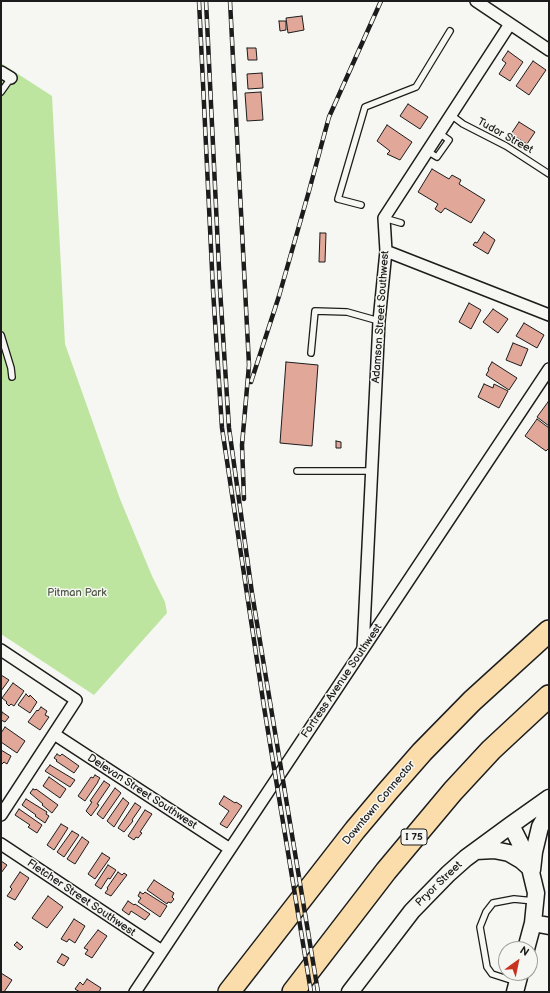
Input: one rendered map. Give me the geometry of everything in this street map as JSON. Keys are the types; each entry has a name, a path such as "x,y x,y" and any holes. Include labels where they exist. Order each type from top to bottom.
{"highway":[{"name":"Downtown Connector","path":"229,992 350,837 422,752 472,701 549,631"},
{"name":"I 75","path":"293,992 386,871 453,791 491,750 549,696"}],"main road":[{"name":"Pryor Street","path":"350,992 412,911 448,874 476,851 549,798"},
{"path":"531,872 540,828 549,811"},
{"path":"511,825 520,843 531,872 536,892 536,902 541,924 531,941"},
{"path":"476,851 494,850 509,853 521,860 531,872"}],"street":[{"path":"476,1 549,50"},
{"path":"384,218 510,24"},
{"path":"1,72 11,78"},
{"name":"Adamson Street Southwest","path":"364,648 379,320 386,251 384,218"},
{"path":"386,251 549,315"},
{"name":"Fortress Avenue Southwest","path":"135,992 549,369"},
{"path":"1,650 76,700 1,815"},
{"name":"Delevan Street Southwest","path":"54,734 230,849"},
{"name":"Fletcher Street Southwest","path":"1,844 162,951"}],"lane":[{"path":"361,205 338,199 365,107 416,87 450,31"},
{"path":"1,92 11,78"},
{"name":"Tudor Street","path":"451,115 463,124 506,146 549,174"},
{"path":"384,218 400,223"},
{"path":"311,353 314,311 347,312 379,320"},
{"path":"1,335 11,368 12,377"},
{"path":"297,470 372,471"},
{"path":"518,982 492,974 487,967 480,927 486,912 493,903 514,899 536,902"}],"green space":[{"name":"Pitman Park","path":"1,63 52,96 65,344 120,499 152,576 165,602 167,613 94,695 1,634"}],"building":[{"path":"302,16 304,30 288,33 286,18"},
{"path":"279,21 286,21 286,30 280,31"},
{"path":"247,48 256,48 257,60 248,60"},
{"path":"508,51 523,62 510,81 499,74 506,63 502,60"},
{"path":"533,61 546,70 529,95 516,86"},
{"path":"262,73 263,88 248,89 247,74"},
{"path":"261,92 263,120 247,121 245,93"},
{"path":"408,104 428,117 420,129 400,116"},
{"path":"519,122 535,132 527,144 511,134"},
{"path":"387,125 412,142 400,160 387,154 390,151 377,141"},
{"path":"432,169 449,179 452,175 461,180 459,184 485,200 471,223 445,208 441,213 435,209 438,204 418,192"},
{"path":"484,232 495,240 488,254 473,245 475,242 477,243"},
{"path":"320,233 326,233 325,262 319,262"},
{"path":"469,303 481,310 471,329 459,322"},
{"path":"493,309 508,319 498,333 483,322"},
{"path":"524,323 544,335 537,348 516,336"},
{"path":"513,343 528,349 521,366 506,360"},
{"path":"286,362 318,365 312,446 280,443"},
{"path":"492,362 517,378 509,390 486,375"},
{"path":"484,384 493,388 494,384 508,391 499,408 478,397"},
{"path":"548,402 549,403 549,426 537,417"},
{"path":"537,419 549,428 549,448 546,451 525,436"},
{"path":"336,441 341,442 341,448 336,448"},
{"path":"1,675 9,680 1,691"},
{"path":"13,683 24,691 14,706 11,704 9,706 2,698"},
{"path":"26,694 29,697 30,695 37,702 30,713 18,705"},
{"path":"41,707 47,711 45,715 49,717 40,730 28,722"},
{"path":"2,712 9,717 5,722 1,720"},
{"path":"5,727 25,741 17,753 1,742 1,733"},
{"path":"1,750 11,756 7,764 4,762 1,765"},
{"path":"57,754 60,756 62,754 79,766 74,773 56,761 57,760 54,758"},
{"path":"50,765 75,780 70,787 45,771"},
{"path":"95,775 100,778 85,801 78,796 91,777 93,778"},
{"path":"49,777 66,789 60,798 43,786"},
{"path":"104,781 110,785 91,816 86,811 92,802 90,801"},
{"path":"115,788 121,793 103,819 97,814"},
{"path":"33,789 36,789 58,805 52,813 30,793"},
{"path":"224,796 242,806 227,828 220,824 229,811 219,804"},
{"path":"123,798 129,803 114,827 107,821"},
{"path":"26,799 47,812 46,814 49,816 45,823 22,805"},
{"path":"135,803 141,807 132,820 133,821 124,832 118,828"},
{"path":"19,809 42,825 37,833 28,827 30,825 15,815"},
{"path":"145,810 152,814 140,832 142,833 134,840 128,836"},
{"path":"61,824 68,828 54,850 47,845"},
{"path":"72,831 79,835 64,857 57,852"},
{"path":"82,837 89,842 75,864 67,859"},
{"path":"102,853 110,858 95,879 88,874"},
{"path":"1,861 7,865 1,873"},
{"path":"108,865 116,870 110,879 108,878 101,889 95,885"},
{"path":"20,872 29,878 15,900 7,896 12,889 10,887"},
{"path":"118,872 122,875 124,873 127,875 111,896 105,893"},
{"path":"154,880 174,893 172,897 174,899 171,903 168,902 167,904 147,890"},
{"path":"140,892 143,894 145,892 167,906 160,917 138,902 141,898 138,896"},
{"path":"48,896 63,907 47,928 32,918"},
{"path":"128,901 150,914 145,920 131,911 129,915 122,910"},
{"path":"74,919 85,926 75,943 69,939 67,942 61,939"},
{"path":"98,930 107,936 92,958 85,954 88,950 84,948"},
{"path":"17,942 23,947 20,950 14,945"},
{"path":"62,954 69,958 64,966 57,962"},
{"path":"1,973 12,980 4,992 1,992"},
{"path":"87,979 101,988 99,992 80,992 75,989 80,982 83,985"}],"railway":[{"path":"199,1 213,290 222,428 264,707 311,992"},
{"path":"206,1 220,289 229,428 252,593 318,992"},
{"path":"230,1 249,365 242,445 244,499"},
{"path":"251,382 279,296 329,117 381,1"}]}
